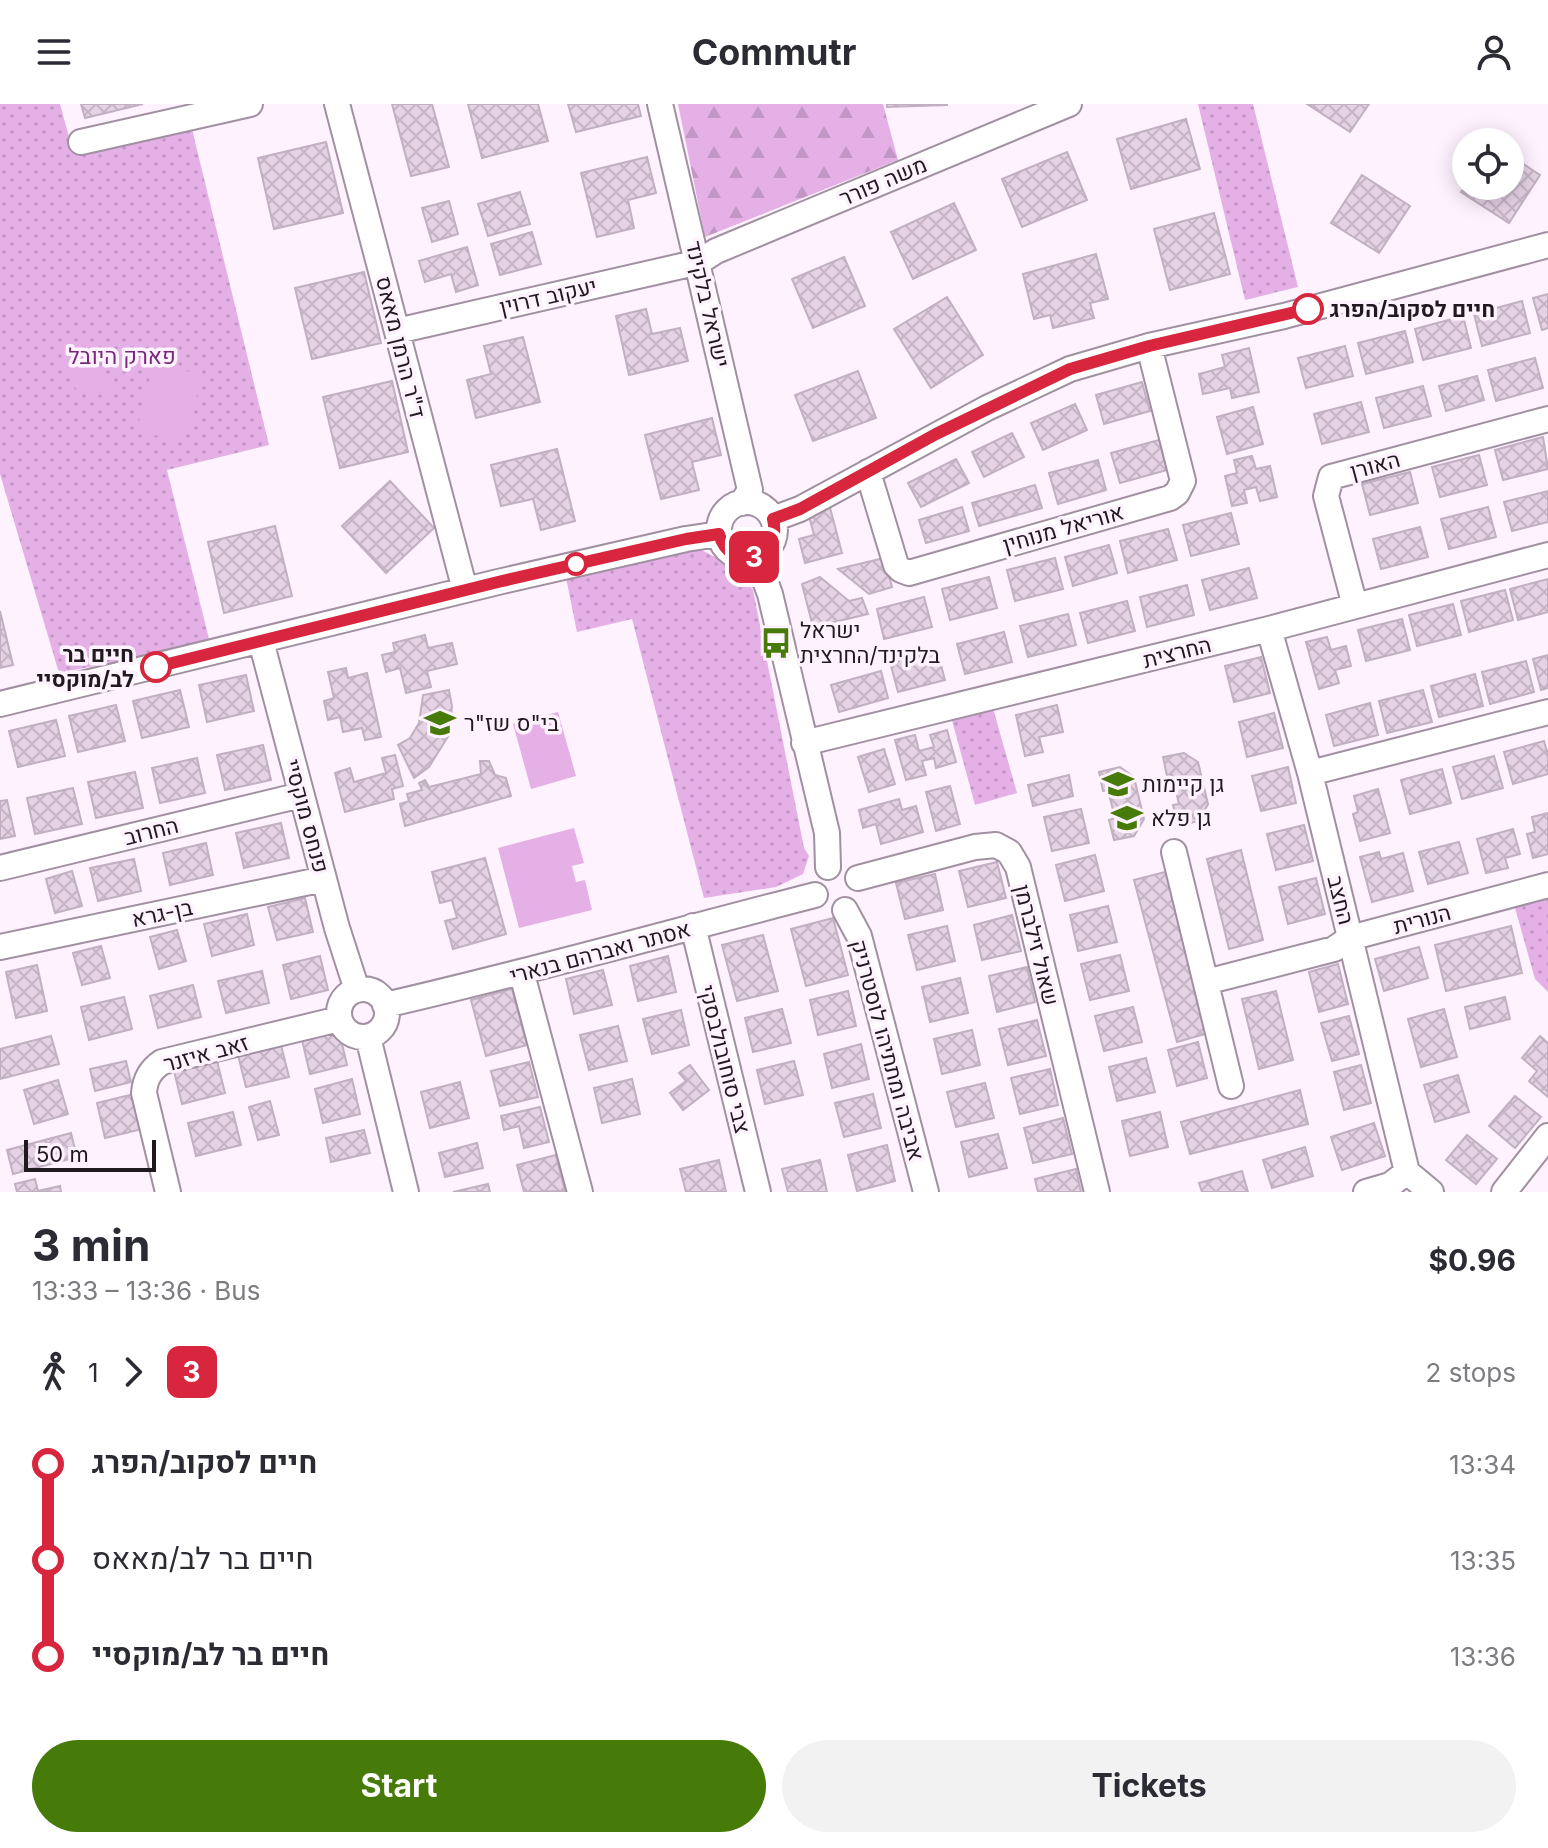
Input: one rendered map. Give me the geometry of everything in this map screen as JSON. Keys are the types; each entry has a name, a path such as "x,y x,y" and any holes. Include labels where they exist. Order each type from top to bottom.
{"street":[{"path":"81,142 250,104"},
{"name":"ד\"ר הרמן מאאס","path":"337,104 465,590"},
{"name":"ישראל בלקינד","path":"660,104 750,490 742,503"},
{"name":"משה פורר","path":"699,262 716,251 1069,104"},
{"path":"773,519 800,509 1035,384 1098,360 1284,316 1548,245"},
{"name":"יעקוב דרוין","path":"397,331 699,262"},
{"name":"אוריאל מנוחין","path":"868,472 896,565 909,573 1170,498 1177,493 1183,481 1149,346"},
{"name":"האורן","path":"1355,606 1326,496 1331,477 1548,419"},
{"path":"742,503 760,506 773,519 771,546 756,557 748,559 732,554 719,534 722,518 727,511 742,503"},
{"path":"0,704 465,590 719,534"},
{"name":"החרצית","path":"804,743 1269,629 1548,555"},
{"path":"756,557 770,594 827,833 828,867"},
{"name":"החצב","path":"1269,629 1310,773 1407,1172"},
{"name":"פנחס מוקסיי","path":"261,641 357,990"},
{"path":"1310,773 1548,712"},
{"name":"החרוב","path":"0,868 301,795"},
{"name":"שאול זילברמן","path":"858,878 975,847 996,845 1009,852 1018,867 1097,1192"},
{"path":"1174,852 1231,1086"},
{"path":"842,865 858,878 857,901 845,910 830,911 818,902 815,895 817,875 828,867 842,865"},
{"name":"בן-גרא","path":"0,947 324,879"},
{"name":"הנורית","path":"1206,982 1334,949 1350,938 1548,885"},
{"name":"אסתר ואברהם בנארי","path":"385,1005 522,974 815,895"},
{"name":"אביבה ומתתיהו לוסטרניק","path":"845,910 859,936 926,1192"},
{"name":"צבי סוחובולבסקי","path":"693,926 758,1192"},
{"path":"522,974 580,1192"},
{"path":"357,990 372,991 379,995 385,1005 385,1022 377,1033 368,1037 360,1038 348,1033 339,1019 342,1000 357,990"},
{"name":"זאב איזנר","path":"168,1192 144,1093 146,1079 154,1067 162,1062 339,1019"},
{"path":"368,1037 406,1192"},
{"path":"1504,1192 1548,1136"},
{"path":"1366,1192 1390,1185 1407,1172 1431,1192"}],"green space":[{"name":"פארק היובל","path":"0,104 60,104 72,148 190,121 269,445 167,470 210,643 59,673 0,474"},
{"path":"678,104 883,104 898,160 705,237"},
{"path":"1198,104 1253,104 1298,287 1245,300"},
{"path":"61,355 102,370 120,389 105,395 78,392 66,373"},
{"path":"153,365 203,374 184,443 137,430"},
{"path":"699,549 729,565 753,590 804,848 809,856 803,874 776,887 704,898 632,619 577,632 565,573"},
{"path":"991,701 1017,793 975,805 950,713"},
{"path":"558,712 576,776 531,789 513,724"},
{"path":"574,828 584,863 572,866 576,882 585,880 592,910 519,928 498,848"},
{"path":"1548,889 1548,992 1535,979 1512,897"}],"building":[{"path":"81,104 143,104 85,118"},
{"path":"392,104 432,104 449,167 411,176"},
{"path":"468,104 538,104 548,141 482,158"},
{"path":"568,104 638,104 641,116 576,132"},
{"path":"887,104 947,104 947,105 887,107"},
{"path":"1307,104 1369,104 1350,132"},
{"path":"1186,119 1200,169 1131,189 1117,139"},
{"path":"326,142 343,213 274,229 258,158"},
{"path":"1067,152 1087,200 1022,227 1002,179"},
{"path":"647,157 656,193 628,200 634,228 597,237 581,173"},
{"path":"1524,164 1540,175 1524,200"},
{"path":"1362,175 1410,206 1379,253 1331,223"},
{"path":"520,192 530,224 488,236 478,204"},
{"path":"1473,200 1524,200 1509,223"},
{"path":"449,201 458,234 432,242 422,208"},
{"path":"954,203 976,250 913,279 891,232"},
{"path":"1214,213 1230,274 1170,290 1154,229"},
{"path":"532,232 541,264 500,275 491,244"},
{"path":"467,247 478,285 456,292 451,274 425,282 419,261"},
{"path":"1096,254 1108,299 1090,303 1094,318 1053,328 1050,315 1034,319 1023,274"},
{"path":"844,257 865,306 813,328 792,279"},
{"path":"364,272 381,343 312,359 295,288"},
{"path":"1548,294 1548,328 1542,330 1533,298"},
{"path":"947,297 983,355 931,388 894,329"},
{"path":"1522,301 1530,333 1482,346 1474,314"},
{"path":"646,309 652,334 680,328 688,361 629,375 616,316"},
{"path":"1463,316 1471,348 1423,360 1415,329"},
{"path":"1405,331 1413,362 1366,374 1358,343"},
{"path":"523,337 540,402 476,418 467,380 491,374 484,346"},
{"path":"1345,346 1353,376 1306,388 1298,358"},
{"path":"1249,348 1259,392 1232,398 1230,388 1203,394 1199,374 1225,367 1222,355"},
{"path":"1535,358 1543,388 1496,401 1488,370"},
{"path":"858,371 876,418 813,441 795,395"},
{"path":"1477,376 1484,400 1446,411 1439,386"},
{"path":"392,381 408,452 340,468 323,397"},
{"path":"1142,382 1150,411 1104,424 1096,395"},
{"path":"1423,386 1431,416 1384,428 1376,398"},
{"path":"1361,402 1369,432 1322,444 1314,414"},
{"path":"1075,404 1087,430 1043,450 1031,423"},
{"path":"1253,407 1263,444 1227,454 1217,417"},
{"path":"712,418 721,455 692,462 699,490 661,499 645,435"},
{"path":"1012,433 1024,457 984,477 972,452"},
{"path":"1543,437 1548,469 1503,480 1495,450"},
{"path":"1159,440 1167,470 1120,483 1111,453"},
{"path":"557,449 575,521 541,530 533,499 501,506 491,465"},
{"path":"1479,455 1487,485 1440,497 1432,467"},
{"path":"1252,456 1256,469 1270,466 1277,497 1260,501 1256,487 1244,490 1247,503 1232,506 1225,476 1237,473 1234,460"},
{"path":"956,459 969,483 921,507 908,483"},
{"path":"1098,460 1106,490 1058,504 1049,473"},
{"path":"1410,472 1418,503 1370,515 1362,484"},
{"path":"390,481 434,528 386,573 342,526"},
{"path":"1035,485 1042,508 979,526 972,503"},
{"path":"1548,491 1548,522 1512,531 1504,502"},
{"path":"829,504 842,553 805,563 799,539 814,535 807,509"},
{"path":"962,507 969,531 926,543 919,520"},
{"path":"1488,507 1496,537 1449,549 1441,519"},
{"path":"1231,513 1239,544 1191,556 1183,525"},
{"path":"275,526 292,596 224,613 208,542"},
{"path":"1420,527 1428,557 1381,569 1373,539"},
{"path":"1168,529 1177,560 1128,573 1120,541"},
{"path":"1109,545 1117,573 1073,586 1065,557"},
{"path":"884,558 892,587 869,594 838,569"},
{"path":"1055,558 1063,589 1015,601 1007,570"},
{"path":"1249,568 1257,598 1210,610 1202,580"},
{"path":"820,577 849,601 862,598 868,614 813,627 802,584"},
{"path":"989,577 997,608 950,620 942,589"},
{"path":"1548,579 1548,612 1518,620 1510,589"},
{"path":"1187,585 1194,615 1147,627 1140,597"},
{"path":"1505,590 1513,620 1469,632 1461,601"},
{"path":"924,597 932,627 884,639 877,609"},
{"path":"1127,601 1135,631 1088,643 1080,613"},
{"path":"1453,604 1461,635 1417,646 1409,615"},
{"path":"0,611 13,665 0,668"},
{"path":"1068,614 1076,645 1028,657 1020,626"},
{"path":"1402,619 1410,650 1366,661 1358,630"},
{"path":"1004,632 1012,662 965,674 957,644"},
{"path":"425,635 428,648 452,643 457,664 427,671 431,687 406,693 400,668 386,672 382,655 395,652 393,643"},
{"path":"1327,637 1331,650 1346,646 1351,666 1335,670 1339,683 1319,689 1306,642"},
{"path":"937,650 945,680 898,692 890,662"},
{"path":"1548,655 1548,688 1541,690 1533,659"},
{"path":"1261,657 1270,693 1234,702 1225,666"},
{"path":"1526,661 1534,692 1490,704 1482,672"},
{"path":"346,668 348,678 367,673 381,737 365,740 362,728 343,732 340,717 328,720 324,701 334,698 328,672"},
{"path":"881,671 888,698 839,712 831,685"},
{"path":"1475,674 1483,706 1439,717 1431,686"},
{"path":"246,675 254,711 207,722 199,685"},
{"path":"180,690 189,727 142,738 133,701"},
{"path":"449,690 452,706 449,735 429,767 414,778 398,745 410,738 419,723 423,695"},
{"path":"1423,690 1432,722 1387,733 1379,701"},
{"path":"1370,703 1378,735 1334,746 1326,715"},
{"path":"116,705 125,741 78,752 69,716"},
{"path":"1057,705 1063,732 1039,737 1043,752 1025,756 1016,715"},
{"path":"1274,713 1283,748 1247,757 1239,722"},
{"path":"56,720 65,756 18,767 9,731"},
{"path":"947,730 956,762 936,768 934,758 922,761 926,775 906,780 895,740 915,735 919,751 934,747 930,735"},
{"path":"1544,741 1548,774 1513,784 1504,752"},
{"path":"263,745 271,780 225,790 217,755"},
{"path":"884,749 895,784 869,792 858,757"},
{"path":"1184,753 1198,762 1208,804 1199,821 1178,826 1173,805 1179,804 1172,775 1167,776 1163,757"},
{"path":"395,755 403,786 392,789 394,799 345,812 335,773 350,768 354,782 386,773 382,758"},
{"path":"1494,756 1503,788 1462,799 1453,767"},
{"path":"197,758 205,793 160,803 152,768"},
{"path":"480,761 489,761 495,775 506,778 511,796 405,826 400,804 409,801 407,794 422,790 419,783 425,780 429,787 481,774"},
{"path":"1120,767 1134,777 1144,819 1134,836 1114,840 1109,820 1115,818 1108,790 1103,791 1099,772"},
{"path":"1288,767 1296,803 1261,811 1252,776"},
{"path":"1442,769 1451,803 1410,814 1401,780"},
{"path":"135,772 143,808 96,818 88,782"},
{"path":"1069,775 1073,796 1033,806 1028,785"},
{"path":"950,786 960,824 936,831 926,792"},
{"path":"73,788 82,824 35,834 27,798"},
{"path":"1378,789 1390,833 1360,841 1353,814 1358,812 1354,796"},
{"path":"899,799 902,810 916,806 923,832 881,844 876,824 863,828 859,810"},
{"path":"7,800 15,836 0,839 0,801"},
{"path":"1081,809 1089,843 1052,851 1044,817"},
{"path":"1548,813 1548,854 1533,858 1527,834 1535,832 1532,817"},
{"path":"281,823 289,858 244,868 236,833"},
{"path":"1304,825 1313,861 1276,870 1267,834"},
{"path":"1513,829 1520,854 1505,858 1508,868 1486,873 1477,839"},
{"path":"1459,842 1468,873 1428,884 1419,852"},
{"path":"206,843 213,875 170,885 163,853"},
{"path":"1241,850 1263,940 1229,949 1207,859"},
{"path":"1379,852 1381,859 1403,853 1413,891 1372,902 1360,857"},
{"path":"1095,855 1104,891 1065,901 1056,865"},
{"path":"485,858 506,934 453,949 445,921 457,918 452,900 440,903 432,872"},
{"path":"134,859 141,891 98,901 90,868"},
{"path":"997,862 1006,898 968,907 959,871"},
{"path":"72,871 82,906 55,913 46,879"},
{"path":"1169,871 1212,1032 1177,1042 1134,880"},
{"path":"935,874 943,910 905,919 896,883"},
{"path":"1316,878 1325,914 1288,924 1279,887"},
{"path":"305,898 313,932 277,940 268,907"},
{"path":"1108,906 1117,942 1078,951 1070,915"},
{"path":"247,914 254,945 212,956 204,924"},
{"path":"1012,915 1021,951 982,960 974,925"},
{"path":"833,918 848,975 806,986 791,929"},
{"path":"947,926 955,961 917,970 908,935"},
{"path":"1511,926 1522,973 1446,991 1435,945"},
{"path":"177,930 186,961 159,969 150,937"},
{"path":"763,935 778,991 737,1001 722,945"},
{"path":"101,946 110,978 82,985 73,953"},
{"path":"1419,947 1428,978 1384,991 1375,959"},
{"path":"1120,955 1129,991 1090,1000 1081,964"},
{"path":"320,956 328,990 291,999 283,965"},
{"path":"668,956 676,992 638,1001 630,966"},
{"path":"1338,964 1348,1004 1319,1012 1309,972"},
{"path":"37,965 47,1011 16,1018 6,972"},
{"path":"1027,967 1035,1002 997,1012 989,976"},
{"path":"603,970 612,1005 574,1014 566,979"},
{"path":"262,971 269,1003 226,1013 218,981"},
{"path":"960,978 968,1013 930,1022 922,987"},
{"path":"193,985 201,1017 158,1028 150,996"},
{"path":"512,989 527,1045 486,1056 471,1000"},
{"path":"848,991 856,1026 818,1035 810,1000"},
{"path":"1276,991 1293,1060 1259,1069 1242,999"},
{"path":"124,997 132,1029 89,1040 81,1007"},
{"path":"1505,997 1510,1019 1470,1029 1465,1007"},
{"path":"1133,1007 1142,1042 1104,1051 1095,1016"},
{"path":"782,1009 791,1043 753,1052 745,1018"},
{"path":"1444,1009 1457,1057 1421,1067 1408,1019"},
{"path":"681,1010 689,1045 652,1054 643,1019"},
{"path":"1349,1016 1359,1054 1332,1061 1321,1023"},
{"path":"1037,1020 1046,1056 1008,1065 999,1029"},
{"path":"618,1026 627,1061 589,1070 580,1035"},
{"path":"972,1030 980,1065 942,1074 934,1039"},
{"path":"339,1031 347,1065 310,1074 302,1040"},
{"path":"51,1036 59,1064 0,1079 0,1049"},
{"path":"1540,1036 1548,1043 1548,1097 1529,1081 1537,1071 1522,1058"},
{"path":"1198,1042 1207,1078 1177,1086 1168,1050"},
{"path":"861,1044 869,1079 832,1088 824,1054"},
{"path":"281,1045 289,1077 246,1087 238,1055"},
{"path":"1146,1058 1155,1092 1117,1101 1109,1067"},
{"path":"126,1061 131,1082 95,1091 90,1069"},
{"path":"217,1061 225,1093 182,1104 174,1071"},
{"path":"794,1061 803,1095 765,1104 757,1070"},
{"path":"529,1062 538,1097 500,1106 491,1071"},
{"path":"690,1065 709,1090 683,1110 670,1093 686,1081 679,1073"},
{"path":"1361,1065 1371,1103 1344,1110 1334,1072"},
{"path":"1050,1069 1058,1105 1020,1114 1011,1078"},
{"path":"1458,1075 1469,1112 1435,1122 1424,1085"},
{"path":"352,1079 360,1114 323,1123 315,1089"},
{"path":"632,1079 640,1114 602,1123 594,1088"},
{"path":"58,1080 68,1114 34,1124 24,1090"},
{"path":"460,1082 469,1118 430,1128 421,1092"},
{"path":"985,1083 994,1118 956,1127 947,1092"},
{"path":"1300,1090 1308,1124 1190,1154 1181,1122"},
{"path":"134,1094 142,1129 105,1138 97,1103"},
{"path":"873,1094 881,1128 844,1137 835,1103"},
{"path":"1515,1096 1541,1117 1515,1148 1489,1126"},
{"path":"270,1101 279,1135 258,1140 249,1107"},
{"path":"540,1107 549,1142 524,1148 519,1126 504,1130 501,1116"},
{"path":"233,1112 241,1145 196,1156 188,1123"},
{"path":"1160,1112 1168,1147 1130,1156 1122,1121"},
{"path":"1063,1118 1072,1154 1033,1163 1024,1128"},
{"path":"1374,1123 1385,1156 1342,1170 1331,1137"},
{"path":"364,1130 370,1153 331,1162 326,1138"},
{"path":"71,1133 77,1157 13,1174 7,1150"},
{"path":"998,1134 1007,1168 969,1177 961,1142"},
{"path":"1467,1135 1497,1159 1476,1184 1446,1160"},
{"path":"477,1143 483,1168 445,1177 439,1153"},
{"path":"887,1145 895,1181 857,1191 848,1155"},
{"path":"1305,1147 1313,1176 1272,1188 1263,1160"},
{"path":"556,1155 565,1191 524,1192 517,1165"},
{"path":"719,1160 726,1192 686,1192 680,1169"},
{"path":"820,1160 827,1192 788,1192 782,1169"},
{"path":"1076,1169 1081,1192 1038,1192 1035,1179"},
{"path":"1242,1171 1248,1192 1202,1192 1199,1183"},
{"path":"35,1179 38,1191 60,1186 61,1192 17,1192 15,1184"},
{"path":"488,1184 490,1192 453,1192"}],"bus line":[{"name":"3","path":"156,667 686,539 719,534 721,542 732,554 748,559 756,557 771,546 775,528 773,519 800,509 1035,384 1098,360 1308,309"}],"place":[{"name":"חיים לסקוב/הפרג","path":"1308,309"},
{"name":"ישראל בלקינד/החרצית","path":"776,643"},
{"name":"חיים בר לב/מוקסיי","path":"156,667"},
{"name":"בי\"ס שז\"ר","path":"440,723"},
{"name":"גן קיימות","path":"1118,784"},
{"name":"גן פלא","path":"1127,818"}]}
